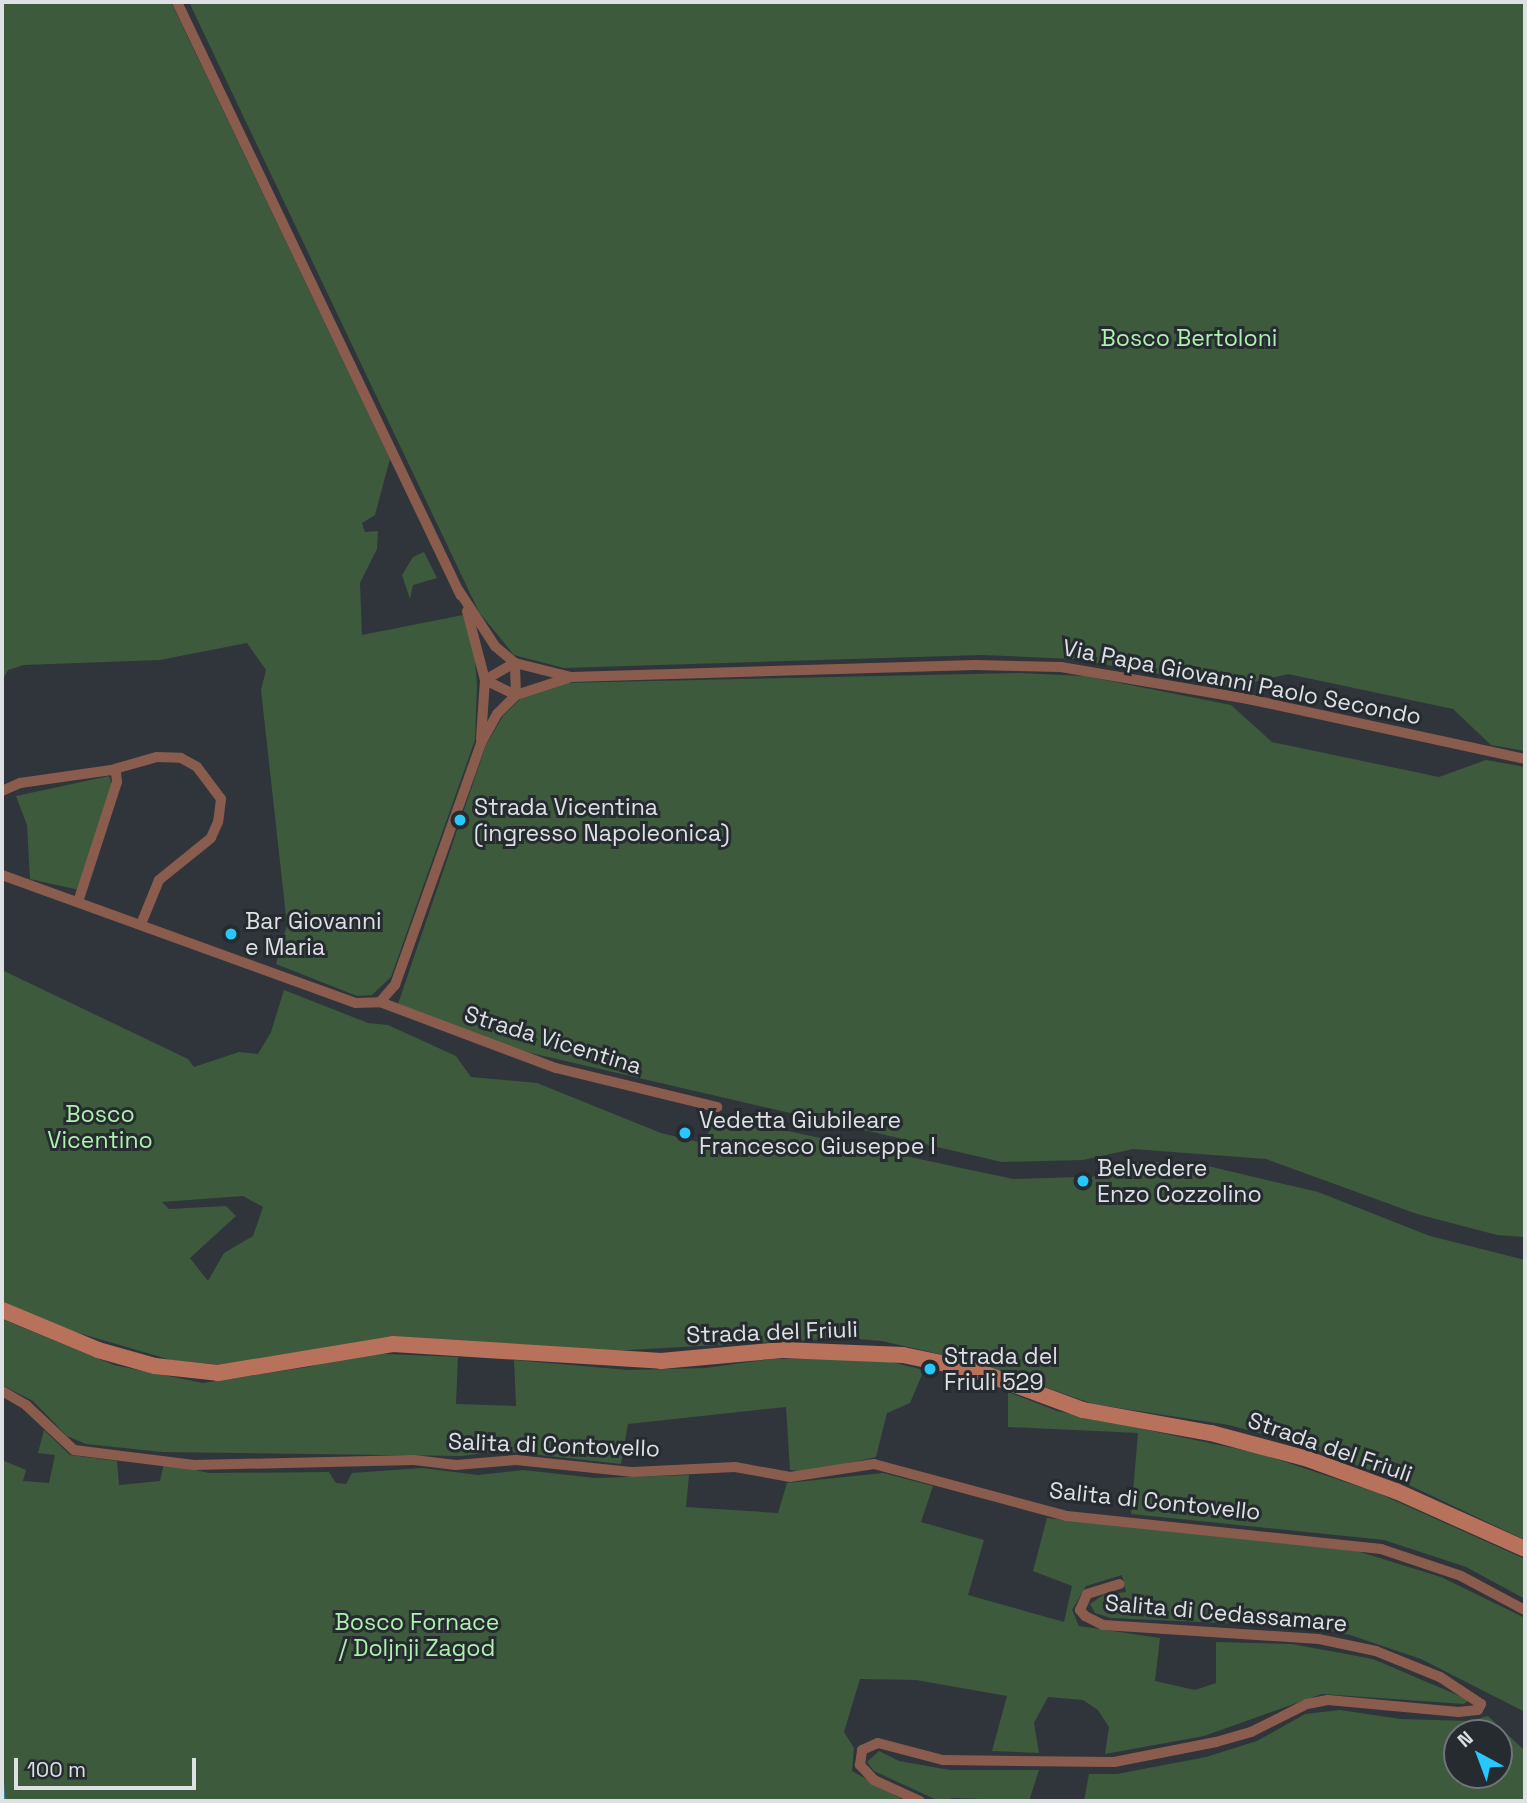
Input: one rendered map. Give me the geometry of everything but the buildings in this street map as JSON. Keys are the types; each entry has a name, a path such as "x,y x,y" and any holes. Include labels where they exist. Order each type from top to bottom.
{"main road":[{"name":"Strada del Friuli","path":"2,1310 98,1350 155,1366 218,1373 393,1344 661,1361 783,1350 903,1354 975,1370 1083,1410 1211,1433 1308,1459 1396,1491 1525,1549"}],"street":[{"path":"177,2 459,591 476,635 485,680 481,743"},
{"path":"380,1002 395,985 481,743 497,714 516,695 515,663 495,646 459,591"},
{"path":"485,680 515,663"},
{"name":"Via Papa Giovanni Paolo Secondo","path":"515,663 571,677 975,665 1061,667 1248,699 1525,759"},
{"name":"Via Papa Giovanni Paolo Secondo","path":"516,695 571,677"},
{"path":"485,680 516,695"},
{"path":"2,791 62,774 111,769 157,757 181,758 203,774 223,807 211,838 159,880 142,924"},
{"path":"78,902 117,782 116,772 111,769"},
{"name":"Strada Vicentina","path":"2,875 356,1003 380,1002 556,1068 717,1107"},
{"name":"Salita di Contovello","path":"2,1391 26,1405 74,1450 194,1465 414,1460 456,1465 516,1460 633,1472 735,1467 790,1477 874,1464 1067,1516 1381,1549 1461,1576 1525,1609"},
{"name":"Salita di Cedassamare","path":"920,1801 874,1780 860,1765 862,1750 878,1743 943,1760 1115,1762 1216,1742 1251,1732 1307,1704 1328,1700 1458,1712 1478,1710 1481,1704 1440,1677 1376,1651 1319,1639 1103,1625 1085,1616 1080,1610 1087,1594 1119,1584"}],"green space":[{"path":"2,2 171,2 390,459 375,515 362,523 365,532 378,531 377,549 360,583 362,635 463,615 474,649 477,685 475,740 391,977 372,995 357,996 276,964 287,925 261,690 266,670 247,643 160,660 24,665 8,670 2,681"},
{"name":"Bosco Bertoloni","path":"189,2 1525,2 1525,751 1491,745 1453,709 1288,674 1233,687 1073,659 982,655 564,668 514,655 479,612"},
{"path":"424,552 437,578 413,585 410,599 402,575 413,557"},
{"path":"1019,673 1085,676 1231,705 1272,742 1439,777 1486,760 1525,767 1525,1237 1497,1235 1417,1214 1266,1159 1133,1149 1083,1160 1002,1162 518,1050 398,1004 486,745 503,716 521,698 562,683"},
{"path":"109,776 112,785 79,890 30,879 27,825 16,796"},
{"name":"Bosco Vicentino","path":"2,970 188,1059 194,1067 239,1052 258,1054 271,1032 284,990 368,1023 388,1025 456,1056 471,1077 537,1083 661,1133 703,1143 717,1116 1013,1179 1079,1177 1082,1188 1089,1178 1139,1162 1191,1162 1318,1192 1430,1236 1525,1260 1525,1540 1407,1484 1309,1447 1229,1425 1093,1404 970,1361 882,1341 846,1338 592,1352 398,1337 222,1365 171,1360 51,1325 2,1302","holes":["243,1196 263,1207 253,1236 224,1253 208,1281 190,1258 236,1216 226,1206 169,1209 162,1202"]},
{"path":"2,1319 114,1365 203,1383 308,1367 362,1353 458,1357 456,1404 516,1406 514,1360 628,1370 705,1368 772,1359 875,1358 924,1370 910,1403 887,1413 876,1457 809,1472 790,1470 786,1407 628,1424 621,1464 503,1451 461,1456 162,1452 86,1444 67,1436 33,1401 2,1385"},
{"path":"1008,1392 1057,1411 1262,1454 1378,1493 1525,1559 1525,1599 1466,1567 1384,1540 1131,1514 1138,1433 1008,1427"},
{"name":"Bosco Fornace / Doljnji Zagod","path":"44,1430 70,1455 117,1461 119,1485 160,1481 164,1463 209,1473 329,1472 336,1483 346,1484 352,1473 422,1468 478,1475 523,1470 595,1478 689,1475 686,1507 778,1513 787,1483 883,1473 933,1486 921,1522 984,1540 968,1595 1064,1622 1072,1586 1033,1571 1047,1518 1357,1551 1441,1577 1525,1618 1525,1712 1421,1659 1350,1635 1309,1627 1111,1618 1095,1613 1090,1604 1103,1595 1126,1592 1122,1575 1086,1586 1072,1610 1079,1626 1160,1638 1155,1681 1195,1690 1216,1683 1216,1642 1292,1644 1373,1659 1469,1700 1464,1704 1322,1694 1204,1736 1105,1754 1109,1727 1098,1710 1083,1700 1048,1697 1034,1723 1039,1753 992,1751 1007,1696 916,1680 860,1679 844,1732 854,1748 852,1771 905,1801 2,1801 2,1460 26,1470 23,1481 49,1483 55,1455 38,1453"},
{"path":"1340,1710 1401,1719 1443,1720 1443,1789 1513,1789 1513,1740 1525,1751 1525,1801 1084,1801 1089,1774 1117,1774 1206,1757 1257,1741 1305,1714"},
{"path":"879,1751 899,1761 950,1770 1039,1770 1029,1801 954,1798 939,1801 874,1771 867,1762"}],"waterway":[{"path":"2,1777 4,1801"}],"place":[{"name":"Strada Vicentina (ingresso Napoleonica)","path":"460,820"},
{"name":"Bar Giovanni e Maria","path":"231,934"},
{"name":"Vedetta Giubileare Francesco Giuseppe I","path":"685,1133"},
{"name":"Belvedere Enzo Cozzolino","path":"1083,1181"},
{"name":"Strada del Friuli 529","path":"930,1369"}]}
